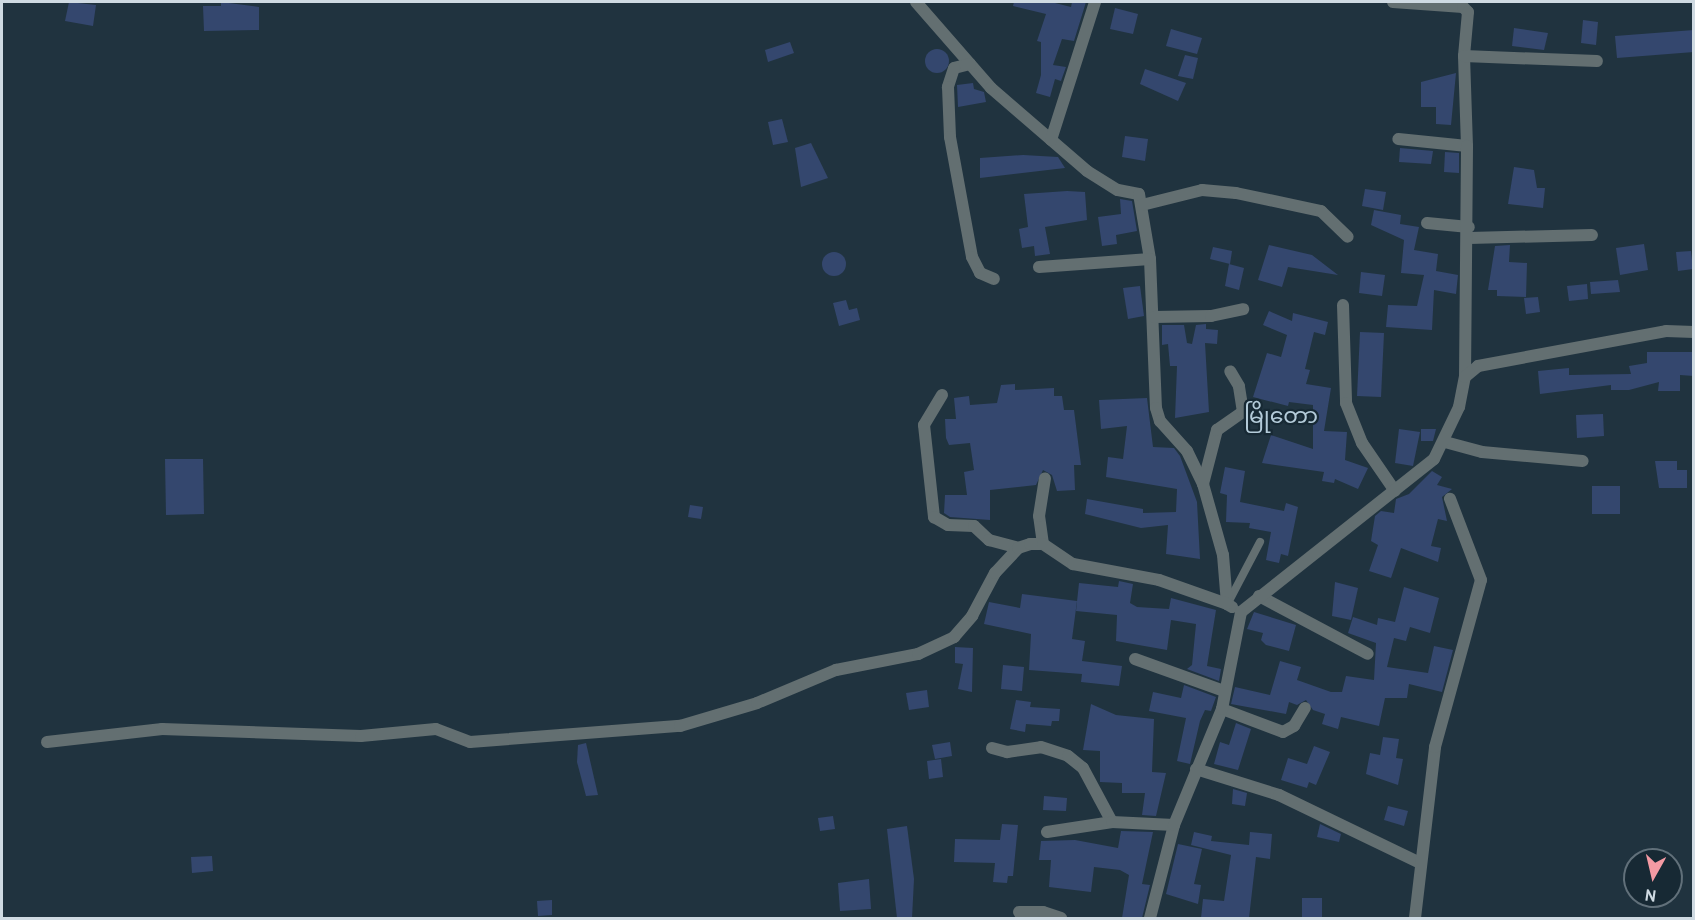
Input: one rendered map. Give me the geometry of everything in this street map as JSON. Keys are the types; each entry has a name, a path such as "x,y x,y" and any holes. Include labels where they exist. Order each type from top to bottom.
{"street":[{"path":"916,2 991,88 1103,182 1139,194 1150,259 1156,408 1160,421 1187,451 1203,484 1223,555 1227,604"},
{"path":"1052,140 1095,2"},
{"path":"1150,918 1174,825 1222,710 1241,612 1434,459 1445,442 1465,376 1469,232 1464,56 1468,12 1463,7 1393,2"},
{"path":"1464,56 1597,61"},
{"path":"970,64 954,68 948,87 950,137 972,257 980,273 994,279"},
{"path":"1398,139 1467,146"},
{"path":"1142,205 1202,190 1236,193 1320,211 1348,237"},
{"path":"1427,223 1469,232 1592,235"},
{"path":"1039,267 1150,259"},
{"path":"1343,305 1346,403 1362,443 1395,491"},
{"path":"1154,317 1211,316 1243,309"},
{"path":"1465,376 1478,366 1556,350 1666,331 1694,332"},
{"path":"1203,484 1217,430 1244,412 1239,386 1230,371"},
{"path":"942,395 924,425 934,517 948,525 974,526 989,540 1018,548 1043,544 1073,564 1160,580 1227,604 1241,612"},
{"path":"1445,442 1482,452 1583,461"},
{"path":"1043,544 1039,516 1045,478"},
{"path":"1415,918 1418,862 1435,747 1481,580 1450,499"},
{"path":"47,742 162,729 361,736 436,729 470,742 680,726 757,703 836,670 918,654 954,637 972,616 989,580 1018,548"},
{"path":"1259,596 1368,654"},
{"path":"1135,659 1224,691"},
{"path":"1222,710 1283,732 1294,726 1305,708"},
{"path":"992,748 1007,752 1041,747 1068,756 1083,768 1112,822"},
{"path":"1196,769 1288,798 1418,862"},
{"path":"1047,832 1112,822 1174,825"},
{"path":"1019,912 1043,912 1061,918"}],"lane":[{"path":"1227,604 1260,542"}],"building":[{"path":"69,2 96,5 93,26 65,21"},
{"path":"221,2 259,7 259,30 204,31 203,6 221,6"},
{"path":"1014,2 1051,2 1071,7 1072,2 1086,2 1074,41 1062,39 1053,65 1066,67 1061,81 1055,79 1050,97 1036,93 1041,75 1041,42 1037,41 1046,14 1013,6"},
{"path":"1115,8 1138,14 1133,34 1110,29"},
{"path":"1583,20 1598,22 1596,45 1581,43"},
{"path":"1514,28 1548,33 1544,50 1512,46"},
{"path":"1171,29 1202,38 1197,54 1166,46"},
{"path":"1694,30 1694,52 1617,58 1615,36"},
{"path":"790,42 794,53 768,62 765,50"},
{"path":"937,49 945,53 949,61 945,69 937,73 929,69 925,61 929,53"},
{"path":"1185,55 1198,58 1193,79 1178,76"},
{"path":"1145,69 1186,83 1178,101 1140,84"},
{"path":"1456,73 1451,125 1436,124 1436,107 1421,107 1421,82"},
{"path":"973,83 974,89 984,92 986,102 958,107 957,85"},
{"path":"782,119 788,142 773,145 768,122"},
{"path":"1125,136 1148,139 1145,161 1122,157"},
{"path":"811,143 828,178 801,187 795,148"},
{"path":"1400,148 1433,151 1431,164 1399,162"},
{"path":"1445,152 1459,153 1459,173 1444,172"},
{"path":"1023,155 1058,157 1065,168 980,178 980,158"},
{"path":"1514,167 1534,170 1537,188 1545,188 1543,208 1508,204"},
{"path":"1365,189 1386,192 1383,210 1362,206"},
{"path":"1085,192 1087,220 1045,227 1050,254 1035,256 1034,246 1022,248 1019,229 1028,227 1024,194"},
{"path":"1120,199 1132,201 1137,231 1116,235 1117,244 1102,246 1098,217 1121,214"},
{"path":"1374,210 1401,215 1400,224 1419,227 1414,250 1438,254 1436,271 1458,275 1456,294 1434,290 1432,330 1386,327 1388,305 1417,306 1424,275 1401,273 1404,240 1371,225"},
{"path":"1644,244 1648,270 1620,275 1616,248"},
{"path":"1269,245 1312,255 1338,275 1288,267 1282,287 1258,280"},
{"path":"1510,245 1509,262 1527,263 1526,297 1497,296 1497,290 1488,290 1495,246"},
{"path":"1213,247 1232,251 1230,264 1210,259"},
{"path":"1691,251 1693,269 1678,271 1676,252"},
{"path":"834,252 843,255 846,264 843,273 834,276 825,273 822,264 825,255"},
{"path":"1229,264 1244,268 1239,290 1225,286"},
{"path":"1361,272 1385,275 1382,296 1359,293"},
{"path":"1618,280 1620,292 1591,294 1590,282"},
{"path":"1587,284 1588,299 1569,301 1567,286"},
{"path":"1140,286 1144,316 1128,319 1123,288"},
{"path":"1538,297 1540,312 1526,314 1524,298"},
{"path":"846,300 849,310 857,308 860,320 839,326 833,303"},
{"path":"1269,311 1292,321 1293,313 1328,322 1325,335 1314,332 1305,369 1310,370 1306,384 1331,388 1324,431 1347,432 1345,460 1368,468 1358,489 1335,479 1334,483 1322,481 1324,472 1262,463 1271,435 1313,449 1313,405 1289,402 1288,406 1253,397 1267,353 1281,357 1287,335 1263,325"},
{"path":"1206,324 1206,329 1218,330 1217,344 1205,343 1209,412 1175,418 1177,366 1170,366 1168,344 1162,345 1162,325 1184,325 1187,343 1192,344 1196,325"},
{"path":"1360,332 1384,333 1381,397 1357,396"},
{"path":"1647,352 1694,352 1694,376 1680,375 1680,391 1658,391 1659,382 1629,390 1611,390 1611,385 1540,394 1538,371 1569,368 1569,375 1631,374 1629,366 1647,363"},
{"path":"1015,384 1015,390 1054,388 1054,396 1062,396 1064,410 1074,410 1081,465 1074,465 1075,490 1057,491 1052,475 1043,470 1036,485 990,490 990,520 950,517 944,513 945,495 967,495 964,472 974,470 970,443 949,445 946,438 945,419 956,419 954,398 969,396 970,405 997,403 1001,385"},
{"path":"1147,398 1153,447 1174,448 1180,456 1197,502 1200,559 1166,554 1168,525 1141,528 1085,514 1087,499 1143,509 1143,513 1176,512 1177,489 1106,477 1108,457 1123,459 1127,426 1101,429 1099,400"},
{"path":"1603,414 1604,436 1577,438 1576,415"},
{"path":"1399,429 1420,432 1413,466 1395,463"},
{"path":"1421,429 1436,429 1433,441 1421,441"},
{"path":"165,459 203,459 204,514 166,515"},
{"path":"1655,461 1677,461 1677,470 1687,470 1687,488 1659,488"},
{"path":"1225,467 1245,471 1240,502 1284,511 1286,503 1298,507 1288,556 1281,554 1279,563 1266,560 1271,532 1249,528 1250,523 1226,522 1227,495 1220,493"},
{"path":"1432,471 1442,477 1437,485 1452,489 1442,497 1447,521 1438,519 1431,546 1441,548 1438,562 1401,548 1391,578 1369,571 1378,545 1371,541 1375,516 1381,511 1394,513 1396,499 1409,494"},
{"path":"1592,486 1620,486 1620,514 1592,514"},
{"path":"690,505 703,507 701,519 688,517"},
{"path":"1119,581 1133,584 1130,603 1137,607 1169,609 1171,598 1216,610 1207,666 1221,669 1219,681 1187,669 1192,665 1196,624 1171,620 1167,650 1116,641 1117,615 1076,611 1079,583 1118,587"},
{"path":"1335,582 1358,588 1351,620 1332,616"},
{"path":"1404,587 1439,598 1430,633 1410,627 1406,641 1394,638 1387,667 1428,673 1434,646 1453,650 1442,692 1409,684 1407,698 1385,698 1379,726 1341,717 1338,729 1322,724 1325,714 1313,710 1306,700 1297,705 1289,702 1286,714 1231,704 1235,687 1270,695 1280,661 1301,667 1297,680 1331,692 1342,692 1346,676 1374,680 1376,643 1348,633 1353,617 1377,625 1378,618 1395,622"},
{"path":"1022,594 1077,601 1072,639 1085,641 1082,661 1122,666 1119,686 1081,682 1082,674 1029,670 1031,634 984,624 989,602 1020,608"},
{"path":"1254,612 1296,625 1289,651 1266,645 1261,640 1263,633 1247,629"},
{"path":"955,647 973,648 972,692 958,689 963,664 955,663"},
{"path":"1003,665 1024,667 1022,691 1001,689"},
{"path":"1184,685 1216,697 1211,711 1205,710 1200,721 1190,764 1177,761 1186,718 1149,711 1153,692 1181,698"},
{"path":"927,690 929,707 909,710 906,693"},
{"path":"1016,700 1031,702 1030,707 1060,709 1059,721 1052,721 1051,726 1026,724 1025,732 1010,729"},
{"path":"1091,704 1116,715 1154,719 1152,772 1166,773 1156,816 1142,815 1145,793 1122,793 1122,783 1100,782 1100,751 1083,750"},
{"path":"1236,723 1251,729 1238,770 1214,764 1220,742 1229,745"},
{"path":"1383,737 1399,739 1396,758 1403,759 1398,785 1366,774 1370,753 1380,755"},
{"path":"950,742 952,756 935,759 932,745"},
{"path":"586,743 598,795 586,796 577,762 578,745"},
{"path":"1314,746 1330,752 1316,785 1309,782 1307,788 1281,780 1288,758 1307,764"},
{"path":"941,759 943,777 929,779 927,761"},
{"path":"1233,789 1247,793 1245,806 1232,804"},
{"path":"1044,796 1067,798 1066,811 1043,810"},
{"path":"1388,806 1408,811 1404,826 1384,820"},
{"path":"833,816 835,829 820,831 818,818"},
{"path":"1002,824 1018,825 1013,876 1008,876 1007,883 993,882 995,863 954,862 955,839 1000,840"},
{"path":"1320,824 1341,834 1339,842 1317,837"},
{"path":"907,826 914,879 912,918 897,918 887,829"},
{"path":"1121,831 1153,832 1142,884 1150,885 1142,918 1122,918 1129,875 1120,870 1094,867 1091,892 1049,887 1051,860 1039,860 1041,841 1075,840 1118,848"},
{"path":"1194,832 1212,836 1211,841 1249,845 1250,832 1272,834 1270,859 1256,857 1249,918 1201,918 1203,899 1224,901 1231,855 1191,845"},
{"path":"1178,844 1202,849 1194,884 1201,885 1198,904 1166,894"},
{"path":"212,856 213,871 192,873 191,857"},
{"path":"869,879 871,909 840,911 838,883"},
{"path":"1302,898 1322,898 1322,918 1302,918"},
{"path":"552,900 552,915 538,916 537,901"}],"district":[{"name":"မြိုတော","path":"1281,418"}]}
